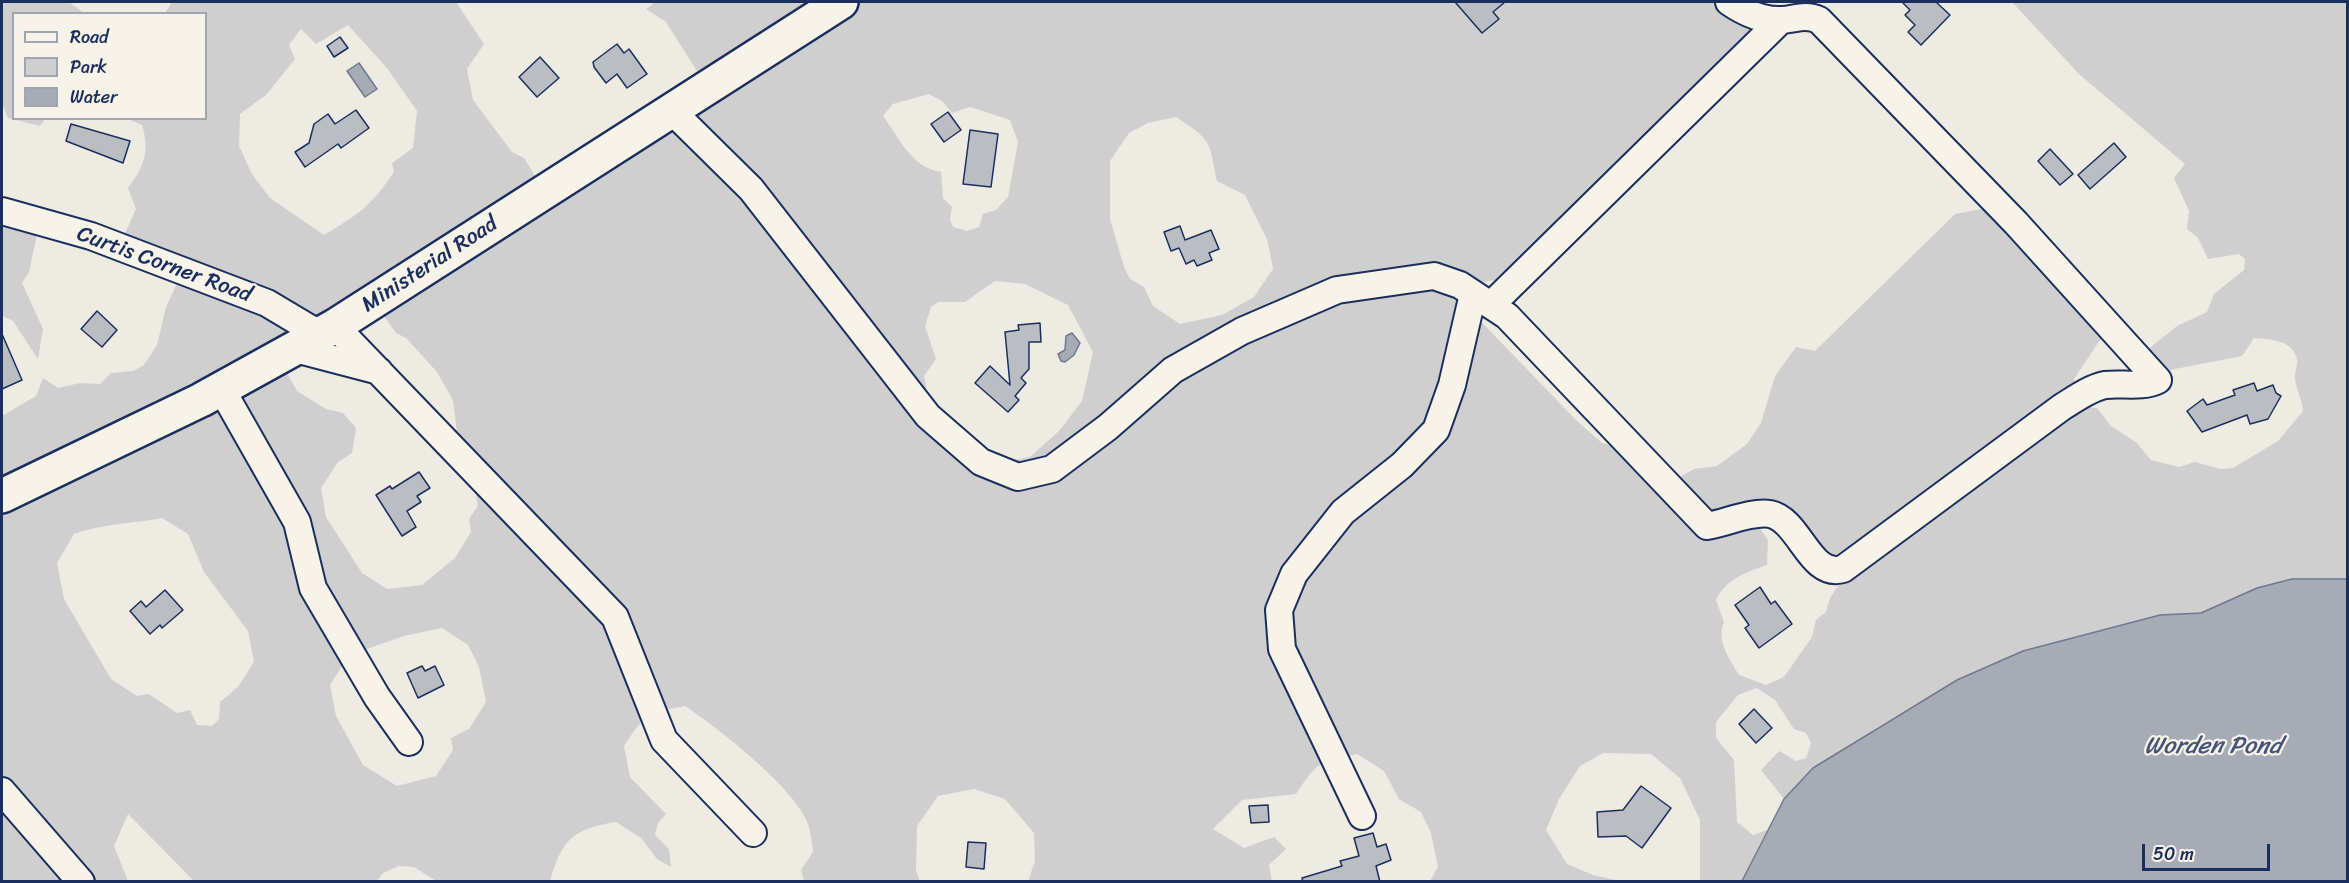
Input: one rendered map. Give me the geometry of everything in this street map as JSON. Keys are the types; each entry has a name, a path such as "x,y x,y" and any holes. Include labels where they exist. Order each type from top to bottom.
{"main road":[{"name":"Ministerial Road","path":"2,496 222,390 316,336 841,2"}],"street":[{"path":"671,110 751,189 928,416 981,462 1018,477 1052,469 1108,427 1173,370 1242,332 1337,290 1434,276 1460,285 1507,316 1707,526 1759,514 1771,514 1782,519 1829,571 1843,569 2062,407 2087,392 2104,386 2151,384 2158,380 2016,223 1819,20 1809,15 1781,20 1747,14 1729,2"},
{"path":"1362,816 1282,649 1278,610 1294,574 1343,512 1402,465 1436,430 1482,300 1781,20"},
{"name":"Curtis Corner Road","path":"2,211 92,236 267,303 316,336"},
{"path":"316,336 379,371"},
{"path":"316,336 379,371 615,617 664,740 753,833"},
{"path":"222,390 297,522 314,588 377,697 409,742"},
{"path":"2,791 81,882"}],"green space":[{"path":"2,2 69,2 83,12 12,12 12,119 8,118 2,104"},
{"path":"172,2 456,2 484,44 467,69 473,100 512,152 524,158 543,189 707,87 666,22 646,9 653,4 652,2 1722,2 1762,25 1518,276 1478,283 1465,305 1576,420 1602,443 1622,448 1660,488 1694,469 1717,466 1747,444 1761,423 1775,376 1796,347 1815,351 1955,214 1987,208 2108,328 2074,379 2077,407 2097,408 2111,426 2137,443 2151,460 2179,467 2195,462 2221,469 2233,468 2278,441 2303,411 2295,379 2297,360 2295,353 2280,342 2254,338 2242,356 2149,374 2146,351 2177,326 2207,312 2214,294 2244,270 2245,259 2239,254 2208,259 2198,238 2187,229 2189,211 2174,178 2185,164 2079,74 2012,2 2347,2 2347,579 2292,579 2257,588 2201,613 2160,615 2023,651 1957,680 1884,723 1813,768 1784,799 1761,770 1779,751 1796,761 1806,758 1811,743 1806,733 1794,729 1775,700 1757,688 1738,695 1716,722 1716,738 1734,760 1737,822 1753,835 1767,830 1742,881 1700,881 1700,820 1680,778 1651,754 1603,753 1580,766 1559,799 1546,830 1567,864 1593,875 1620,881 1430,881 1438,867 1431,833 1421,812 1399,799 1384,771 1357,754 1327,761 1320,765 1309,775 1296,794 1242,800 1213,829 1244,848 1274,837 1286,849 1269,865 1272,881 1028,881 1035,861 1034,833 1005,799 974,789 938,796 917,826 916,871 920,881 804,881 801,870 813,852 809,827 801,810 754,760 685,706 654,713 642,721 624,746 630,777 666,814 658,823 655,835 669,849 671,867 657,859 641,838 616,822 589,828 571,838 559,855 550,881 436,881 414,867 399,866 383,873 377,881 194,881 128,814 114,846 128,881 2,881 2,416 36,396 43,378 58,388 80,383 100,384 111,373 133,371 144,365 157,345 166,307 179,279 118,249 136,209 128,188 142,166 144,158 145,143 142,125 130,120 207,120 207,12 166,12","holes":["348,25 387,68 417,111 413,148 392,163 394,172 371,201 355,215 324,235 270,198 252,174 239,146 240,114 266,95 295,59 289,45 301,29 316,44","929,94 942,101 952,113 970,107 1010,120 1018,142 1008,197 996,210 983,214 979,227 967,231 953,227 950,220 952,207 943,198 941,172 931,169 914,158 883,116 893,104","1176,117 1203,137 1210,149 1217,181 1245,195 1267,239 1273,269 1254,297 1222,315 1180,324 1153,306 1144,287 1130,279 1124,267 1110,219 1110,161 1129,133 1148,123","995,281 1025,284 1068,305 1093,352 1082,401 1059,431 1030,457 999,463 930,407 924,376 936,359 925,326 931,307 938,302 965,302","374,302 396,333 406,338 437,372 453,400 460,457 474,484 478,506 469,519 471,532 455,558 422,585 387,589 362,573 326,517 321,488 338,462 352,453 356,428 343,413 326,409 297,391 279,359","1752,517 1805,542 1838,586 1830,598 1826,612 1816,620 1812,637 1784,677 1766,685 1739,675 1731,662 1723,643 1724,622 1716,600 1731,581 1767,565 1768,540","162,518 188,534 204,572 248,631 254,662 238,687 220,702 219,719 212,726 197,725 190,710 177,713 149,694 137,696 111,679 64,599 57,563 74,534 96,528","442,628 468,645 479,667 486,702 469,729 451,738 453,750 436,776 397,786 363,765 336,716 330,685 349,655 404,636"]},
{"path":"16,120 44,120 40,126"},
{"path":"2,213 38,230 29,272 22,283 43,329 38,359 13,321 2,316"}],"water":[{"path":"359,63 377,89 365,97 347,71"},
{"path":"1072,333 1080,343 1074,355 1065,362 1061,361 1058,354 1065,350 1066,336"},
{"name":"Worden Pond","path":"2292,579 2347,579 2347,881 1742,881 1784,799 1813,768 1957,680 2023,651 2160,615 2201,613 2257,588"}],"building":[{"path":"1455,2 1505,2 1493,12 1499,19 1482,33"},
{"path":"1902,2 1936,2 1950,15 1921,45 1908,32 1915,25 1905,15 1910,10"},
{"path":"340,37 348,48 334,57 327,46"},
{"path":"617,44 624,53 629,49 647,74 627,88 617,74 606,83 594,67 593,62"},
{"path":"540,57 559,78 537,97 519,77"},
{"path":"356,110 369,128 341,148 338,144 305,167 295,152 309,143 314,124 328,114 335,124"},
{"path":"948,112 961,130 944,142 931,124"},
{"path":"71,124 130,141 123,163 66,141"},
{"path":"970,130 998,134 991,187 963,184"},
{"path":"2114,143 2126,157 2090,189 2078,175"},
{"path":"2050,149 2073,174 2060,185 2038,161"},
{"path":"1180,226 1185,240 1211,230 1219,249 1209,253 1212,260 1197,266 1194,260 1186,264 1179,248 1171,251 1164,232"},
{"path":"97,311 117,330 102,347 81,329"},
{"path":"1040,323 1041,342 1029,342 1029,369 1021,378 1026,383 1015,396 1019,400 1008,412 975,383 990,366 1010,385 1005,332 1019,330 1018,325"},
{"path":"2,334 22,380 2,389"},
{"path":"2254,383 2257,391 2273,385 2276,393 2281,396 2268,419 2250,424 2247,415 2202,432 2187,411 2203,399 2207,405 2235,395 2233,390"},
{"path":"419,472 430,488 417,496 421,502 407,511 416,527 402,536 376,495 390,486 392,489"},
{"path":"1760,587 1771,604 1775,601 1792,624 1759,648 1745,628 1749,625 1735,605"},
{"path":"165,590 183,610 162,628 160,625 150,634 130,611 141,601 146,607"},
{"path":"422,666 425,671 435,666 444,685 418,698 407,673"},
{"path":"1754,709 1772,728 1756,743 1739,724"},
{"path":"1641,786 1671,808 1642,848 1626,836 1598,837 1597,812 1623,810"},
{"path":"1268,805 1269,822 1251,823 1249,806"},
{"path":"1373,833 1377,847 1386,844 1391,860 1376,866 1380,882 1303,882 1302,878 1342,866 1340,861 1359,856 1354,838"},
{"path":"968,842 986,843 984,869 966,867"}]}
